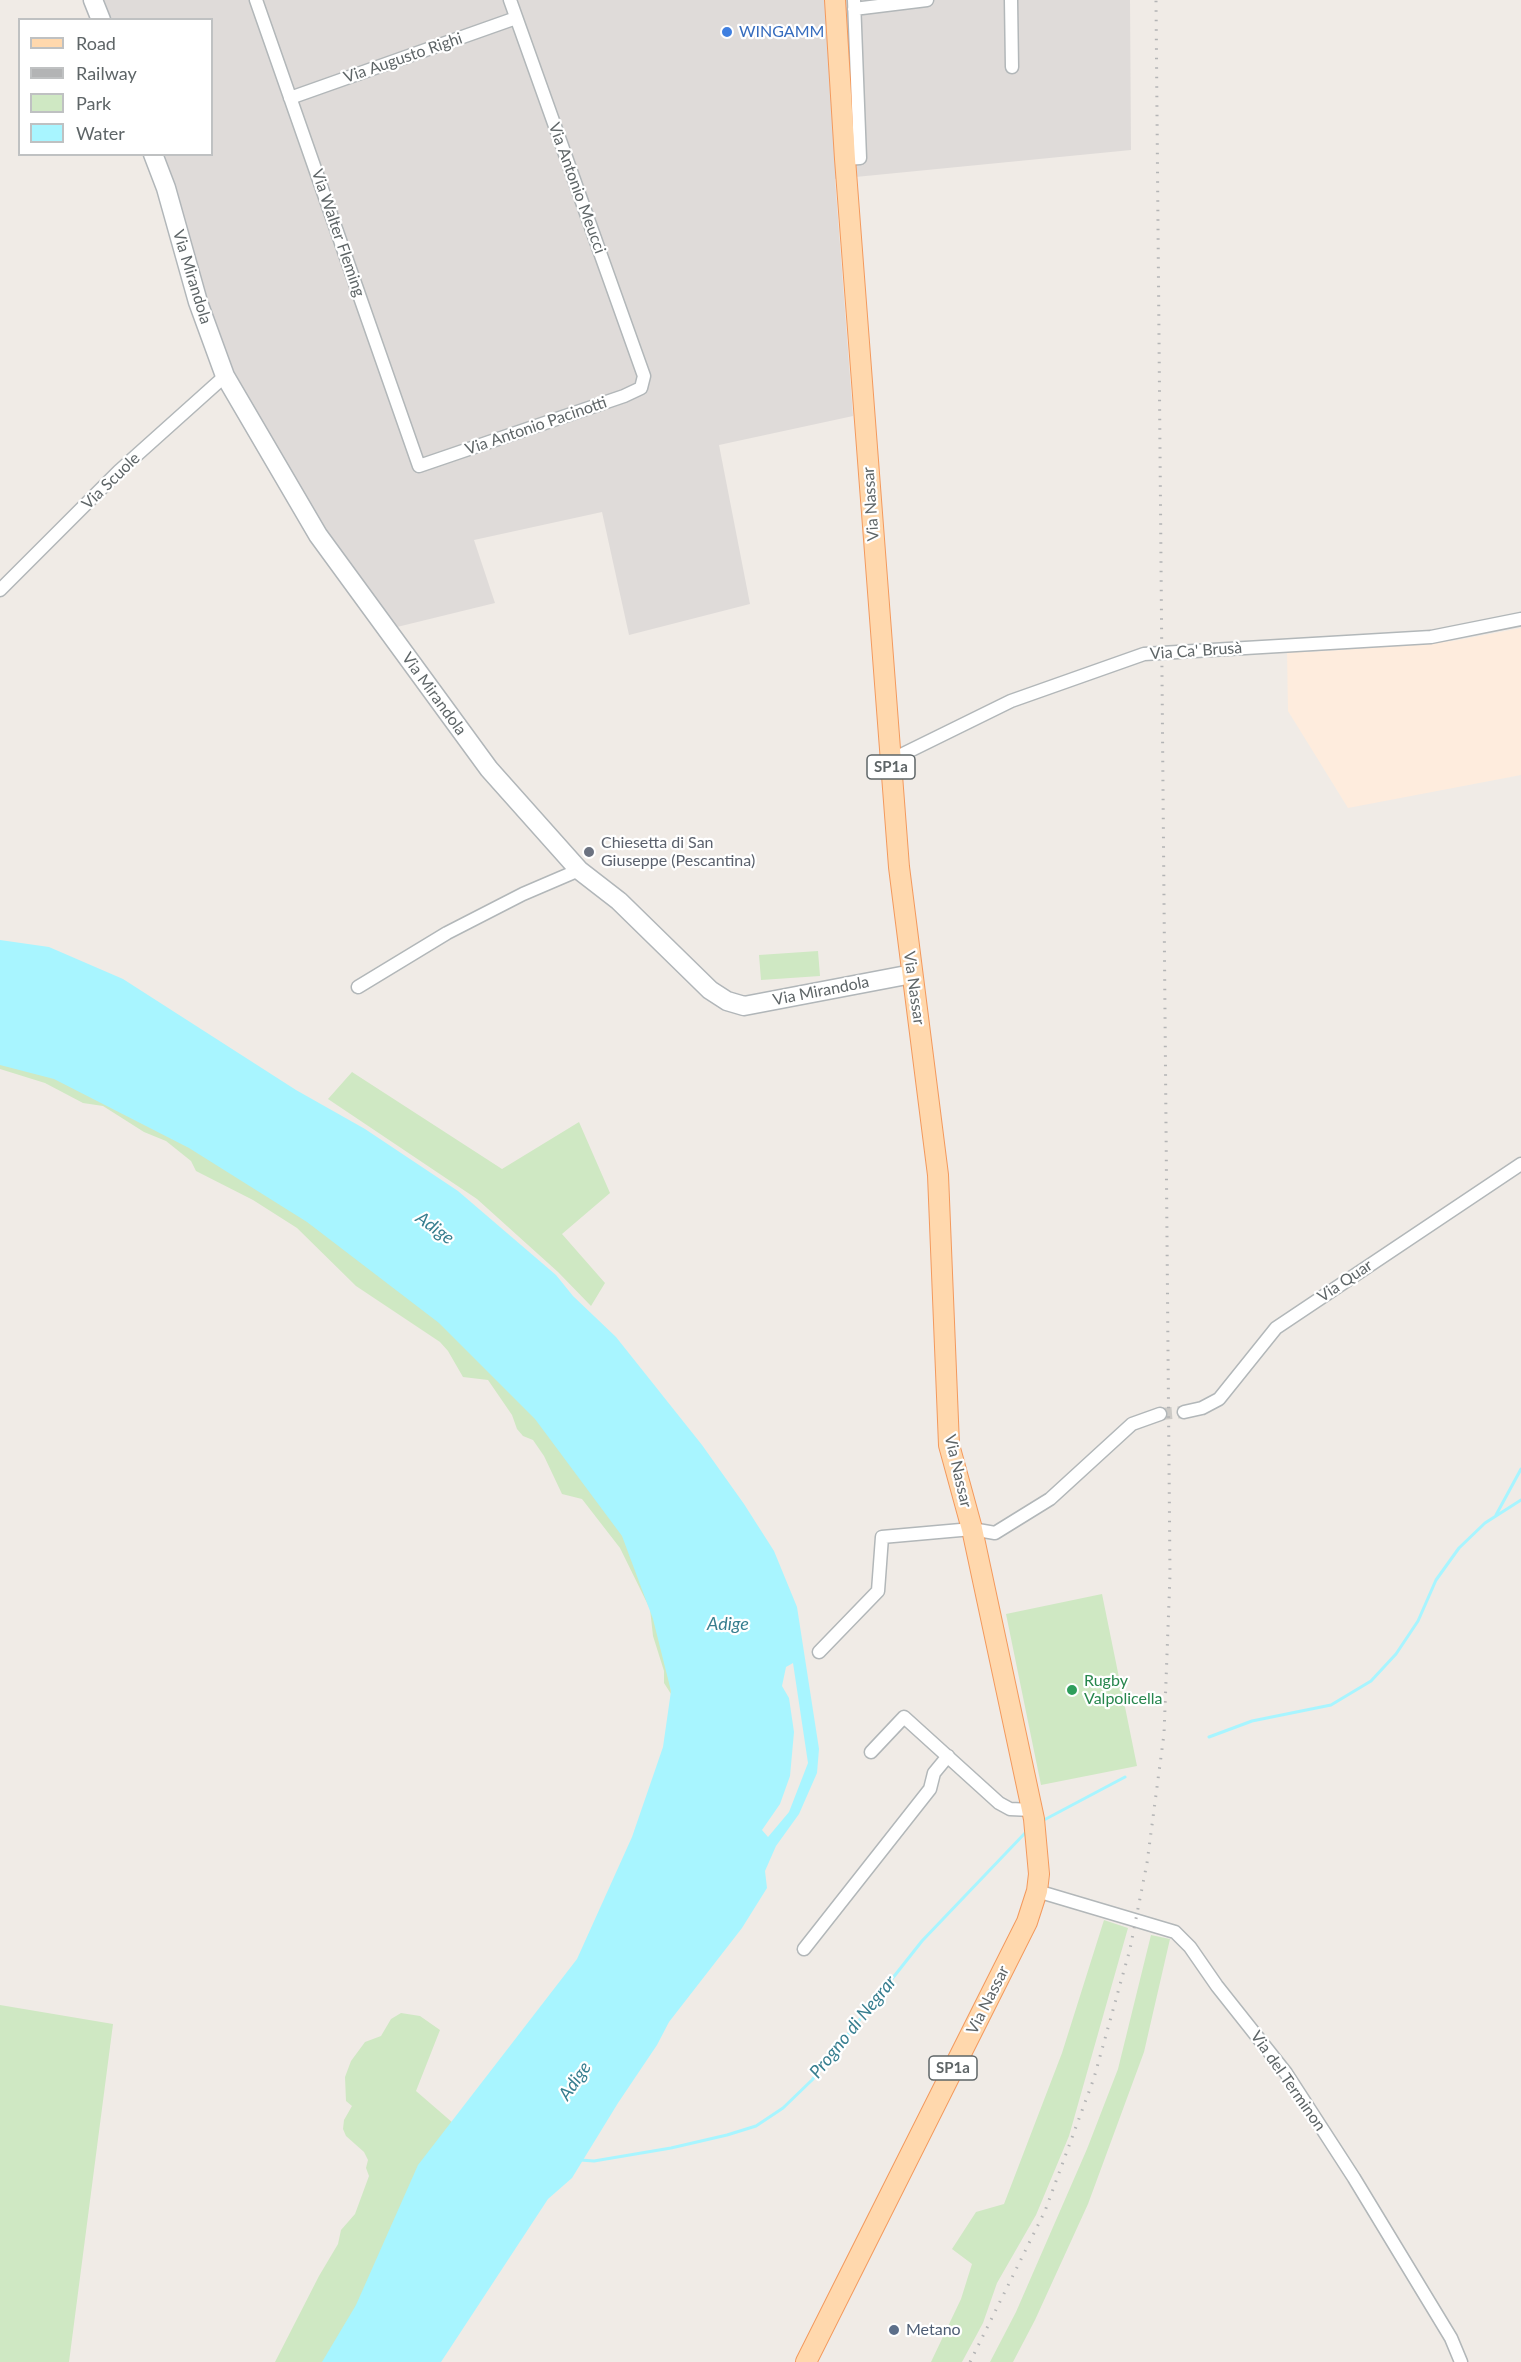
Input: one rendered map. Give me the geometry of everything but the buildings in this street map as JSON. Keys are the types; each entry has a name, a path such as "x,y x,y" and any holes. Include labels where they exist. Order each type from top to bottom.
{"main road":[{"name":"Via Nassar","path":"806,2362 1027,1922 1037,1891 1038,1846 972,1529 949,1444 938,1175 899,867 845,159 836,0"}],"street":[{"path":"93,0 100,18"},
{"name":"Via Walter Fleming","path":"256,0 419,466"},
{"name":"Via Antonio Meucci","path":"510,0 644,376"},
{"path":"845,159 860,158 854,4 927,0"},
{"path":"1011,0 1012,67"},
{"name":"Via Augusto Righi","path":"290,98 516,18"},
{"name":"Via Mirandola","path":"154,156 166,188 198,302 225,376 318,535 489,769 579,870 619,901 710,990 727,1001 744,1006 912,974"},
{"name":"Via Scuole","path":"0,590 119,471 225,376"},
{"name":"Via Antonio Pacinotti","path":"419,466 624,396 641,388 644,376"},
{"name":"Via Ca' Brusà","path":"891,760 1011,700 1144,654 1431,637 1521,619"},
{"path":"358,987 447,933 523,894 579,870"},
{"name":"Via Quar","path":"1184,1412 1202,1408 1219,1399 1276,1328 1521,1164"},
{"path":"819,1652 878,1591 882,1537 972,1529 995,1533 1050,1499 1132,1424 1160,1414"},
{"path":"871,1752 904,1717 999,1803 1010,1809 1033,1815"},
{"path":"804,1949 930,1789 934,1773 948,1756"},
{"name":"Via del Terminon","path":"1037,1891 1175,1932 1190,1947 1217,1986 1286,2073 1348,2168 1451,2338 1461,2362"}],"shaded area":[{"path":"101,0 1130,0 1131,150 835,179 853,416 719,445 750,604 629,635 602,512 474,540 495,603 397,627 281,470 216,347 154,156 213,156 213,18 110,18"},
{"path":"1521,628 1521,775 1348,808 1288,711 1287,649 1308,652 1453,641"}],"green space":[{"path":"818,951 820,976 761,980 759,955"},
{"path":"0,1046 175,1122 523,1383 667,1603 671,1694 664,1683 664,1671 653,1636 650,1609 620,1548 582,1499 562,1494 544,1456 533,1440 523,1436 517,1429 512,1415 488,1380 463,1377 440,1342 356,1286 297,1228 253,1200 196,1171 191,1161 166,1141 144,1132 103,1106 83,1103 45,1083 0,1069"},
{"path":"352,1072 502,1169 579,1122 610,1193 562,1234 605,1283 591,1306 558,1272 477,1199 328,1099"},
{"name":"Rugby Valpolicella","path":"1102,1594 1137,1766 1041,1785 1006,1614"},
{"path":"1104,1920 1128,1928 1069,2136 1036,2215 997,2283 983,2323 962,2362 931,2362 961,2299 972,2264 952,2249 976,2212 1004,2204 1062,2053"},
{"path":"1151,1935 1170,1939 1144,2052 1088,2204 1035,2320 1013,2362 990,2362 1016,2312 1087,2149 1118,2069"},
{"path":"0,2005 113,2024 69,2362 0,2362"},
{"path":"401,2013 420,2016 440,2030 416,2091 453,2123 330,2362 275,2362 338,2244 341,2230 355,2214 369,2176 366,2168 368,2160 364,2152 346,2136 343,2129 344,2120 352,2106 346,2101 345,2077 351,2061 365,2042 381,2036 391,2019"}],"water":[{"name":"Adige","path":"0,940 49,947 123,979 296,1090 365,1129 458,1191 556,1275 573,1296 616,1337 702,1445 744,1504 774,1551 797,1607 819,1749 817,1773 799,1814 776,1846 765,1871 767,1888 742,1928 669,2022 657,2045 572,2178 548,2199 441,2362 322,2362 356,2305 418,2165 577,1959 632,1837 663,1747 671,1691 653,1619 622,1536 535,1419 439,1323 307,1222 189,1148 54,1079 0,1065","holes":["793,1663 808,1763 789,1812 768,1837 762,1830 780,1804 790,1776 794,1732 789,1698 782,1686 786,1667"]}],"waterway":[{"path":"1496,1515 1521,1469"},
{"name":"Progno di Negrar","path":"1209,1737 1252,1721 1331,1705 1371,1681 1396,1654 1418,1621 1436,1580 1459,1548 1485,1523 1521,1500"},
{"name":"Progno di Negrar","path":"1042,1821 1125,1777"},
{"name":"Progno di Negrar","path":"580,2160 594,2161 671,2148 727,2135 756,2126 783,2108 812,2080 922,1941 1027,1831"}],"tunnel":[{"path":"1160,1414 1184,1412"}],"railway":[{"path":"970,2362 1045,2211 1094,2078 1130,1949 1147,1863 1164,1734 1170,1575 1156,0"}],"place":[{"name":"WINGAMM","path":"727,32"},
{"name":"Chiesetta di San Giuseppe (Pescantina)","path":"589,852"},
{"name":"Rugby Valpolicella","path":"1072,1690"},
{"name":"Metano","path":"894,2330"}]}
